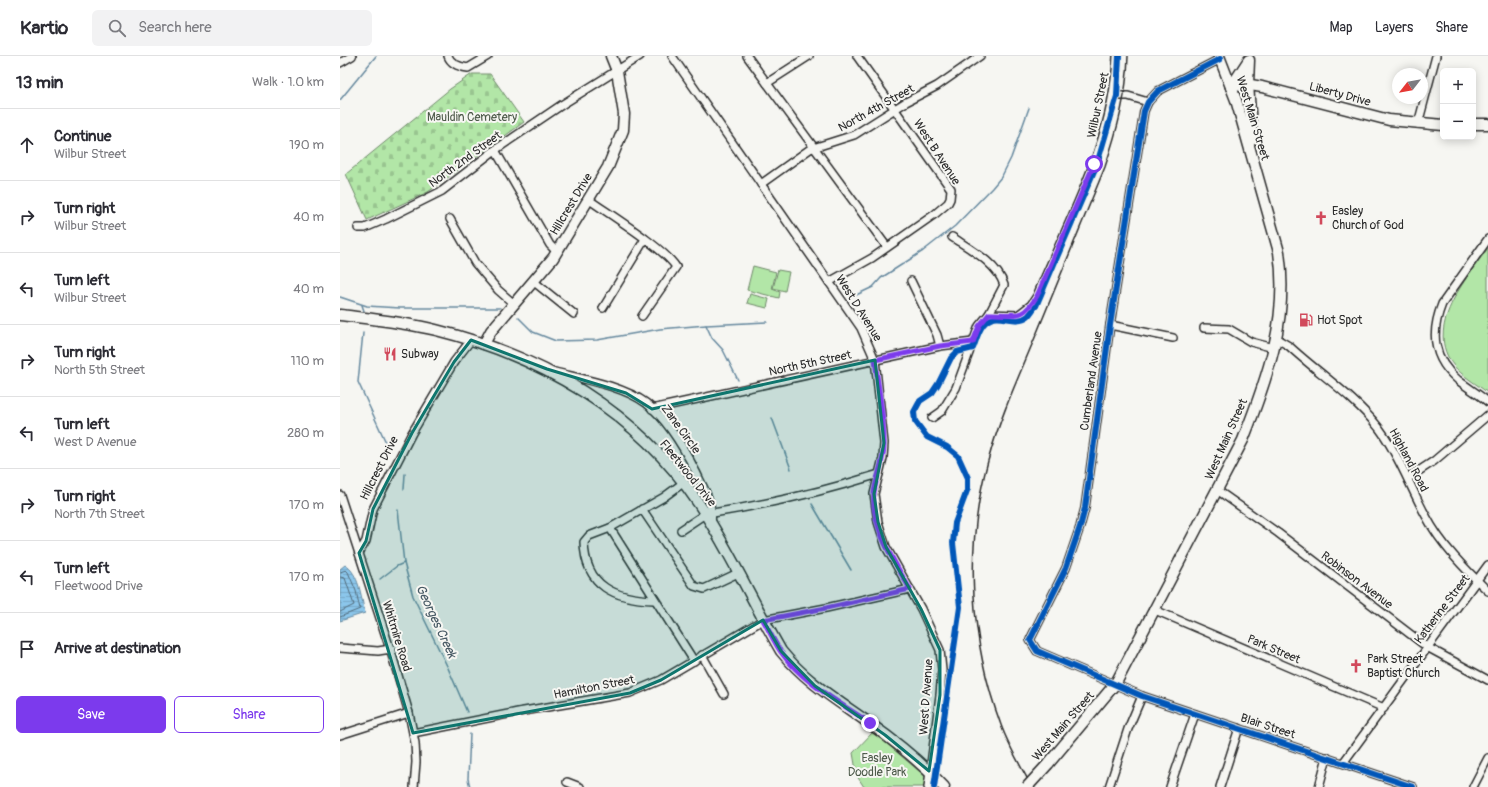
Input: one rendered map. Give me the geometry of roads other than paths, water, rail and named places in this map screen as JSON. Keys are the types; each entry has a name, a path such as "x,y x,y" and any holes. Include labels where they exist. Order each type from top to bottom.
{"street":[{"path":"340,63 352,56"},
{"path":"448,56 450,61 468,68 488,56"},
{"name":"Hillcrest Drive","path":"484,344 491,331 557,252 608,167 623,130 622,96 617,71 611,56"},
{"name":"North 2nd Street","path":"358,228 365,228 429,199 495,150 640,56"},
{"name":"West D Avenue","path":"672,56 861,328 875,360 884,443 874,494 878,522 886,547 921,609 940,650 942,670 928,787"},
{"path":"747,56 887,247"},
{"path":"766,83 809,56"},
{"name":"West B Avenue","path":"829,282 887,247 935,214 948,203 951,194 951,189 857,56"},
{"name":"North 4th Street","path":"761,184 814,147 854,135 895,109 936,86 980,56"},
{"name":"Wilbur Street","path":"989,314 1018,315 1025,311 1037,296 1094,164 1113,96 1117,56"},
{"path":"1418,124 1436,56"},
{"name":"West Main Street","path":"1027,787 1116,684 1242,440 1255,411 1275,344 1282,303 1282,275 1279,252 1254,163 1231,87 1220,57"},
{"name":"Cumberland Avenue","path":"1116,684 1037,651 1030,640 1066,568 1080,527 1089,480 1110,325 1142,123 1148,102 1166,85 1220,57"},
{"path":"1231,87 1250,58"},
{"path":"1250,58 1248,84 1254,163"},
{"name":"Liberty Drive","path":"1231,87 1248,84 1262,86 1370,116 1418,124 1440,125"},
{"name":"Wilbur Street","path":"1113,96 1128,96 1148,102"},
{"path":"1476,124 1488,124"},
{"path":"495,150 550,245 557,252"},
{"path":"588,199 645,239 673,262 676,267 642,316"},
{"path":"450,219 475,263 498,290 514,304"},
{"path":"932,418 942,411 956,388 979,326 989,314 1004,285 1001,278 984,260 952,237"},
{"path":"603,308 645,239"},
{"path":"1488,239 1442,304 1437,316 1436,328 1437,350 1441,360 1459,380 1488,402"},
{"path":"534,281 574,314"},
{"path":"911,281 937,335 940,346"},
{"name":"Fleetwood Drive","path":"340,315 411,325 484,344 530,361 587,392 616,414 658,454 709,513 711,523 763,620 781,652 794,667 815,686 885,735 929,771 944,787"},
{"path":"1110,325 1173,338"},
{"name":"Highland Road","path":"1204,328 1229,329 1252,342 1289,346 1363,411 1388,441 1408,478 1426,517 1436,532 1448,549 1488,591"},
{"name":"Hillcrest Drive","path":"359,553 366,541 373,509 412,433 454,362 471,340"},
{"name":"North 5th Street","path":"652,409 940,346 973,342"},
{"name":"Zane Circle","path":"546,370 626,393 646,403 658,414 672,432 692,463 707,494 709,513"},
{"path":"1408,478 1434,461 1488,415"},
{"path":"681,530 709,513 756,505 836,488 878,474"},
{"path":"654,600 624,598 614,594 603,586 593,575 584,552 584,542 589,536 610,528 683,483"},
{"name":"Robinson Avenue","path":"1217,490 1278,533 1427,647 1488,680"},
{"name":"Whitmire Road","path":"341,498 391,649 409,713 416,762 414,787"},
{"path":"642,509 694,586 704,589 738,573"},
{"path":"610,528 654,600 694,661"},
{"name":"Katherine Street","path":"1343,763 1488,565"},
{"name":"Hamilton Street","path":"413,733 518,712 630,693 656,682 763,620 826,608 910,589"},
{"name":"Park Street","path":"1155,610 1384,708"},
{"path":"340,648 378,651 391,649"},
{"path":"702,655 724,694"},
{"name":"Blair Street","path":"1116,684 1142,696 1413,787"},
{"path":"1109,787 1128,729 1142,696"},
{"path":"340,735 409,713"},
{"path":"1170,787 1195,714"},
{"path":"1220,787 1239,728"},
{"path":"1319,787 1327,757"},
{"path":"1473,787 1488,758"},
{"path":"567,782 580,787"}],"water":[{"path":"345,565 350,569 356,579 361,593 365,613 340,621 340,569"}],"waterway":[{"path":"340,100 376,56"},
{"path":"854,296 873,287 881,278 923,251 955,226 992,188 1002,176 1011,158 1029,108"},
{"path":"340,297 367,306 400,308 500,308"},
{"name":"Georges Creek","path":"362,305 364,311"},
{"path":"518,317 533,332 556,341 597,340 660,329 767,322"},
{"path":"706,325 712,338 723,350 738,380"},
{"name":"Georges Creek","path":"363,333 358,382 389,449"},
{"path":"772,418 791,469"},
{"name":"Georges Creek","path":"404,489 405,474"},
{"path":"812,504 851,570"},
{"name":"Georges Creek","path":"398,510 404,563 413,596 448,668 467,712"},
{"path":"380,579 397,566 404,563"},
{"name":"Georges Creek","path":"470,734 468,779 470,787"}],"railway":[{"path":"1032,787 1015,757 1004,733 991,693 983,661 977,627 973,561 980,494 988,461 1010,397 1105,167 1117,126 1126,85 1128,56"}],"place":[{"name":"Easley Church of God","path":"1321,218"},
{"name":"Hot Spot","path":"1306,320"},
{"name":"Subway","path":"390,354"},
{"name":"Park Street Baptist Church","path":"1356,666"}],"park label":[{"name":"Mauldin Cemetery","path":"472,117"},
{"name":"Easley Doodle Park","path":"877,765"}]}
